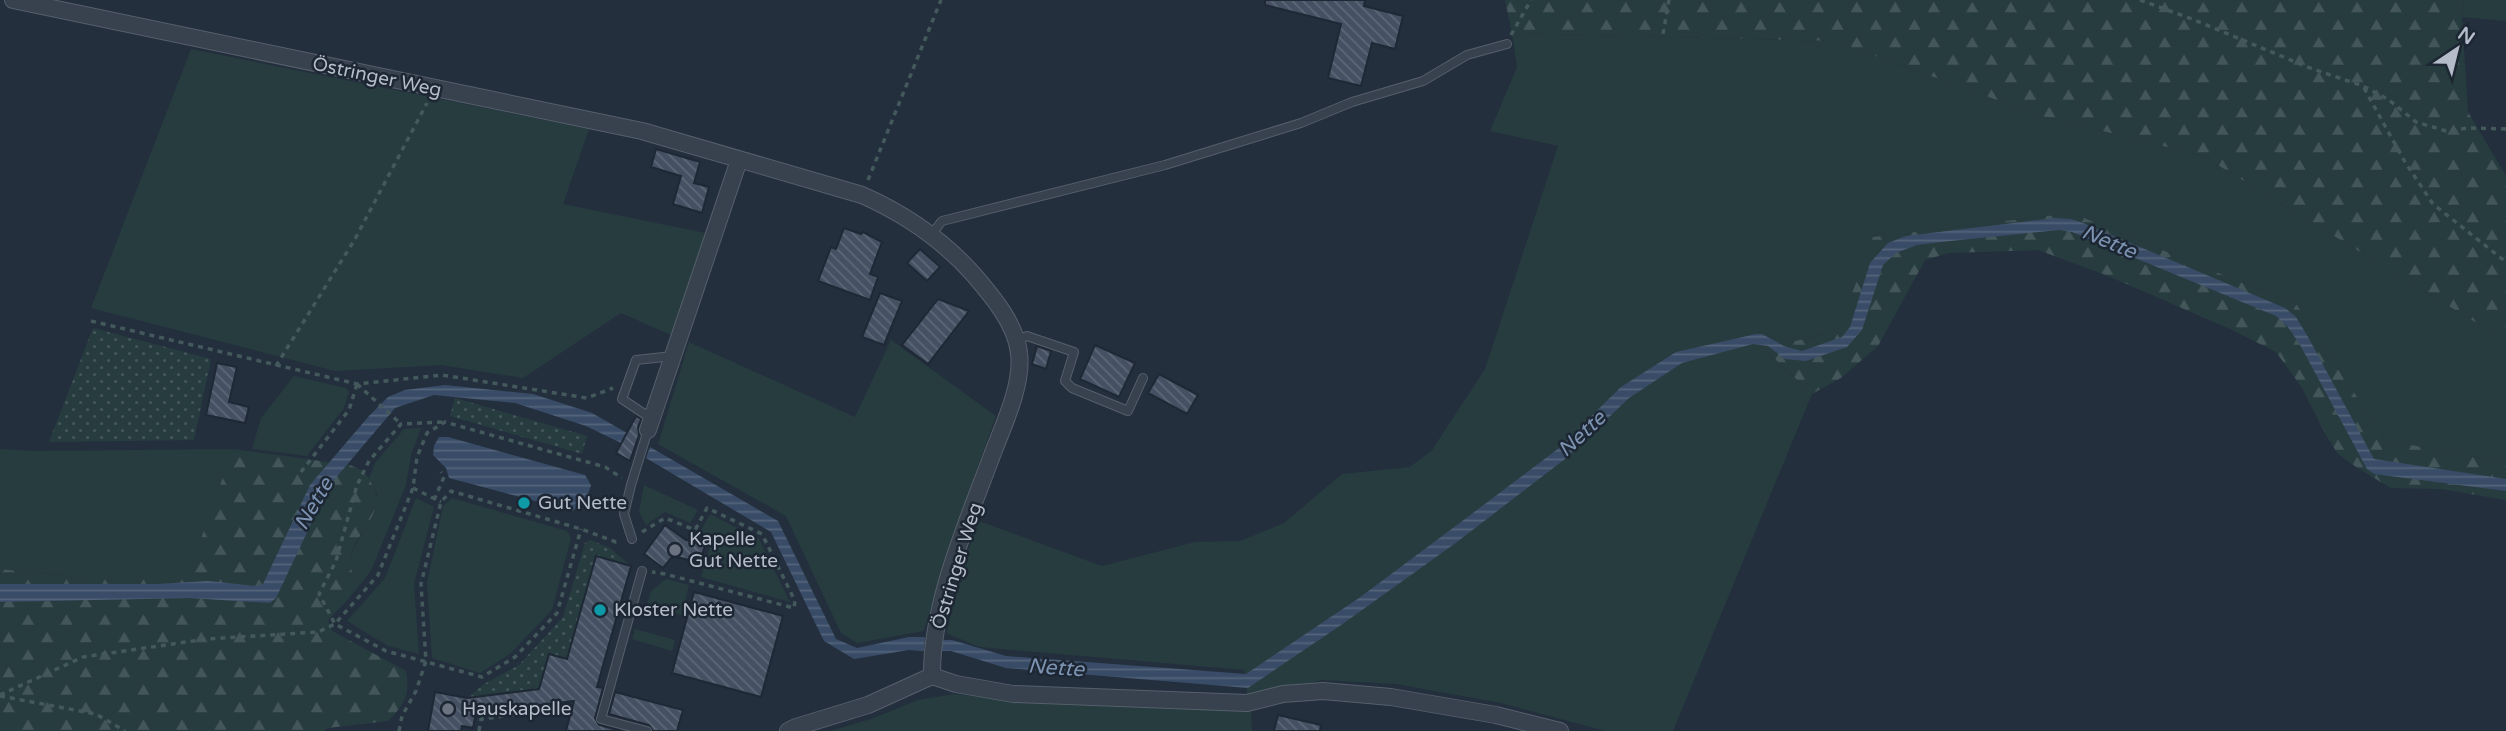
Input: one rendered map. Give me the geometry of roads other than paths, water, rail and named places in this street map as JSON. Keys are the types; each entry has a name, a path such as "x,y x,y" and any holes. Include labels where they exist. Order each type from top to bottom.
{"street":[{"name":"Östringer Weg","path":"13,0 642,131 862,195 892,208 931,235 960,260 989,293 1004,315 1019,353 1012,405 960,544 939,617 932,668"},
{"path":"650,425 739,160"},
{"path":"788,731 869,705 932,668 956,684 1013,694 1247,703 1283,694 1323,691 1391,697 1496,715 1560,731"}],"lane":[{"path":"931,235 942,221 1166,165 1301,123 1352,102 1423,81 1467,55 1507,44"},
{"path":"1016,340 1027,336 1073,352 1065,382 1072,388 1128,411 1143,378"},
{"path":"632,538 624,514 650,425 622,400 636,360 673,356"},
{"path":"642,571 601,719 647,731"}],"water":[{"name":"Nette","path":"2054,218 2083,223 2285,308 2296,317 2308,337 2374,459 2506,479 2506,491 2374,474 2367,469 2299,343 2276,316 2072,232 2059,230 1941,242 1917,245 1896,253 1883,265 1862,330 1847,347 1806,361 1785,359 1768,346 1753,344 1682,363 1629,398 1565,459 1457,542 1248,688 1006,668 951,651 939,651 940,640 952,640 1006,656 1246,674 1359,598 1465,519 1559,448 1621,387 1676,352 1756,334 1802,351 1842,337 1850,327 1870,263 1888,243 1906,236"},
{"name":"Nette","path":"445,385 533,394 592,413 627,433 621,443 586,426 515,403 434,395 395,408 329,486 276,598 270,603 189,598 0,602 0,584 158,584 208,581 256,586 263,584 310,485 369,416 388,397 405,390"},
{"path":"439,437 448,437 585,475 591,485 585,503 572,511 449,478 446,468 433,455"},
{"path":"650,447 778,521 836,639 857,648 909,637 925,637 924,651 909,650 854,659 824,641 771,532 646,458"}],"place":[{"name":"Gut Nette","path":"524,503"},
{"name":"Kapelle Gut Nette","path":"675,550"},
{"name":"Kloster Nette","path":"600,610"},
{"name":"Hauskapelle","path":"448,709"}]}
